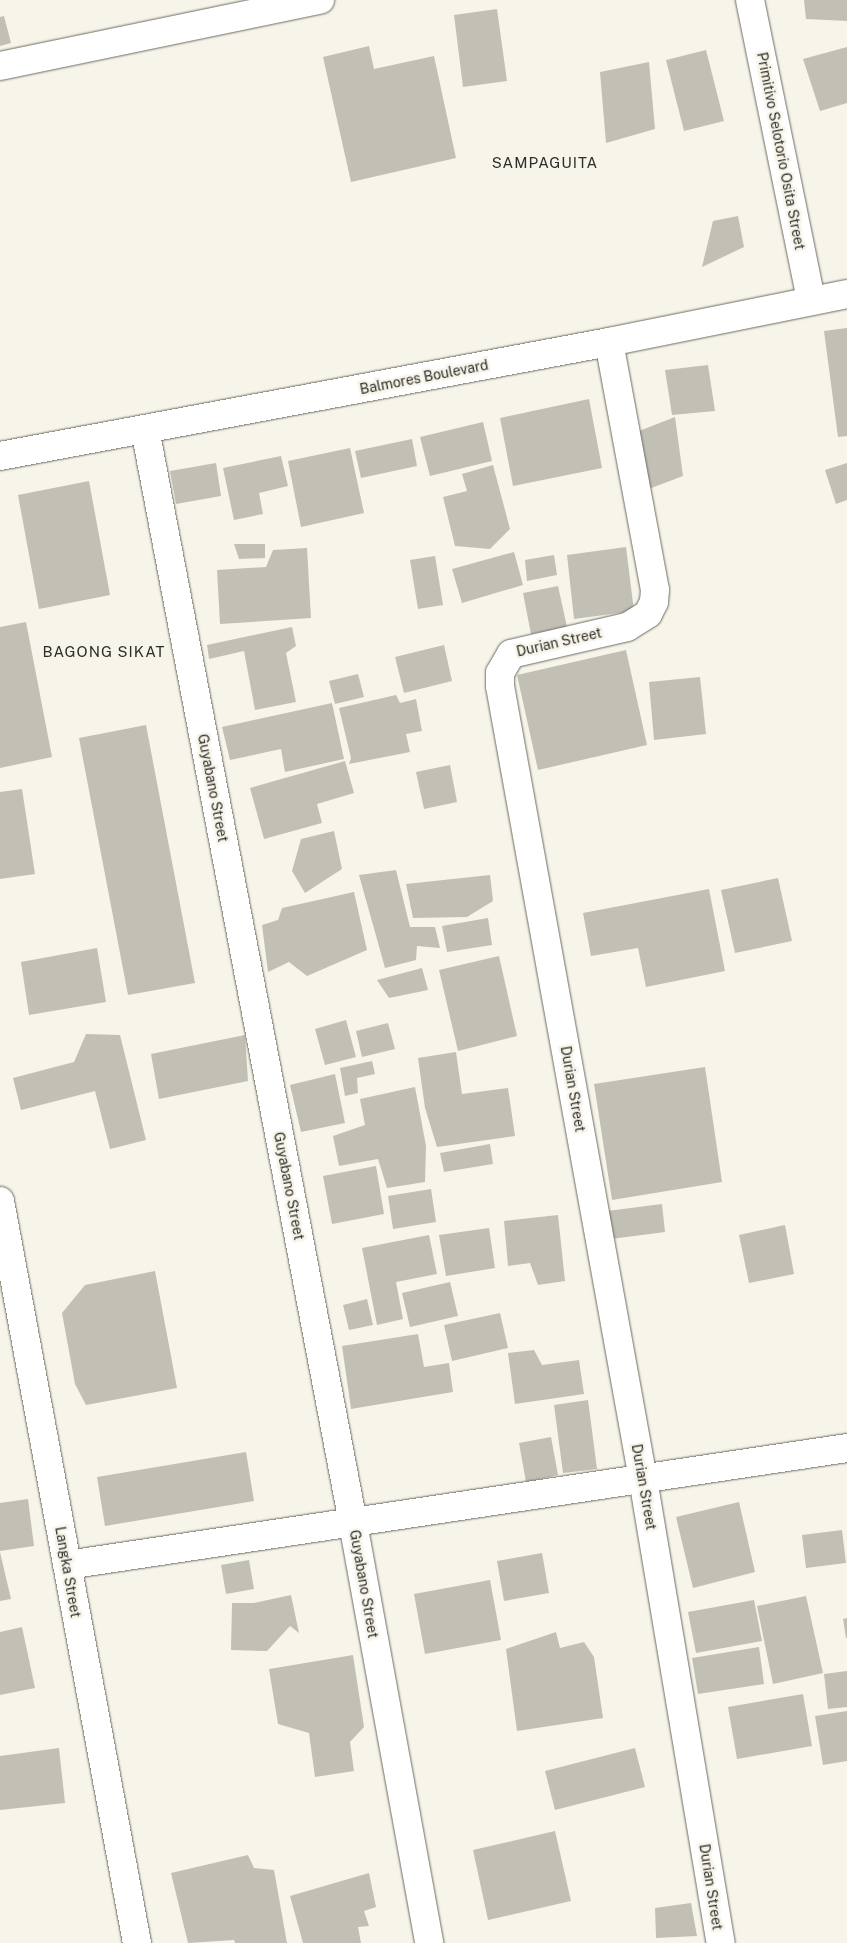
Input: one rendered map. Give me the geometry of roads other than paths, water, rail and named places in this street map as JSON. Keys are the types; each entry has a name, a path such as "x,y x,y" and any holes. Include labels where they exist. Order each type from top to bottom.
{"street":[{"path":"0,66 320,0"},
{"name":"Primitivo Selotorio Osita Street","path":"750,0 811,302"},
{"name":"Balmores Boulevard","path":"0,456 609,342 847,294"},
{"name":"Durian Street","path":"609,342 655,590 654,602 648,614 627,627 510,654 500,673 500,686 643,1478 721,1943"},
{"name":"Guyabano Street","path":"145,429 353,1523 429,1943"},
{"name":"Langka Street","path":"0,1201 137,1943"},
{"path":"67,1565 847,1448"}],"district":[{"name":"SAMPAGUITA","path":"545,163"},
{"name":"BAGONG SIKAT","path":"104,652"}]}
